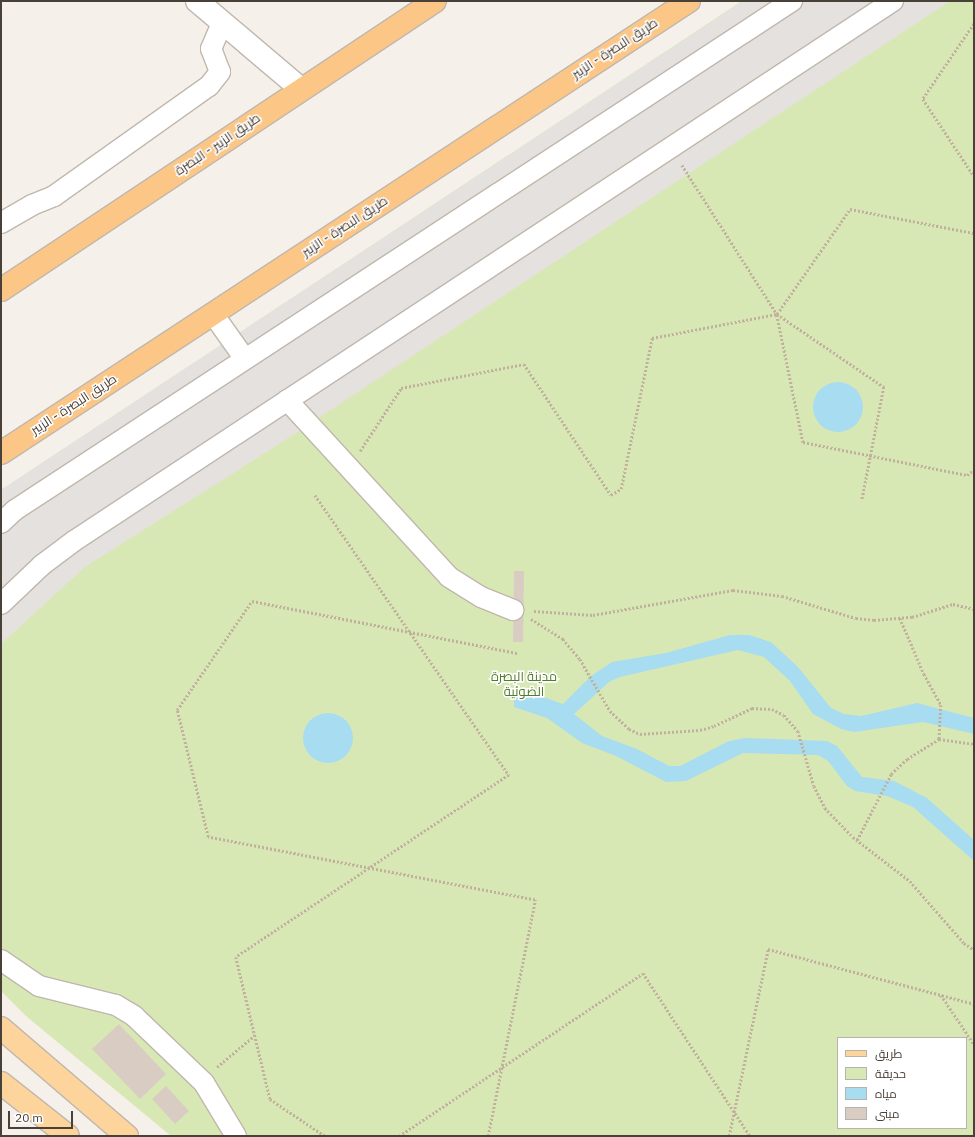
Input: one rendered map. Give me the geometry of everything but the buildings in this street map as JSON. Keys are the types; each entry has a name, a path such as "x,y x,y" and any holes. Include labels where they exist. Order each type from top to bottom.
{"highway":[{"name":"طريق الزبير - البصرة","path":"1,290 435,1"},
{"name":"طريق البصرة - الزبير","path":"1,453 689,1"}],"main road":[{"path":"1,1028 127,1136"},
{"path":"1,1083 68,1136"}],"street":[{"path":"197,1 301,89"},
{"path":"1,523 15,510 792,1"},
{"path":"1,604 42,565 74,541 893,1"},
{"path":"1,223 32,204 54,196 209,86 220,72 211,49 222,23"},
{"path":"213,314 245,359"},
{"path":"287,400 450,577 481,597 525,613"},
{"path":"1,960 39,986 116,1005 134,1016 202,1081 236,1136"}],"path":[{"path":"974,24 923,99 974,176"},
{"path":"670,148 777,314 803,442 967,475 974,470"},
{"path":"349,468 401,388 524,364 611,495 621,489 652,338 777,314 850,209 974,233"},
{"path":"777,314 884,387 862,500"},
{"path":"315,495 509,775 236,957 270,1099 324,1136"},
{"path":"525,613 593,615 733,590 805,601 856,618 874,620 900,618 953,604 974,609"},
{"path":"488,1136 535,900 208,837 177,710 252,601 518,654"},
{"path":"525,613 563,639 580,659 610,711 629,729 640,734 714,726 752,708 772,709 784,715 798,731 818,796 825,808 857,840 910,881 964,943 974,950"},
{"path":"900,618 924,674 941,705 940,739"},
{"path":"857,840 891,774 907,759 940,739 974,744"},
{"path":"729,1136 768,949 974,1004"},
{"path":"399,1136 642,973 750,1136"},
{"path":"941,995 974,1044"},
{"path":"202,1081 255,1035"}],"green space":[{"name":"مدينة البصرة الضوئية","path":"742,1 974,1 974,1136 171,1136 26,1016 1,991 1,490"}],"shaded area":[{"path":"743,1 950,1 270,450 85,567 1,644 1,490"}],"water":[{"path":"838,382 847,384 856,389 861,398 863,407 861,416 856,425 847,430 838,432 829,430 820,425 815,416 813,407 815,398 820,389 829,384"},
{"path":"730,635 749,635 771,642 798,667 831,708 844,714 861,716 917,703 974,718 974,734 923,722 854,732 841,729 813,714 790,681 764,657 738,650 620,677 609,682 574,714 602,736 637,749 669,766 680,766 729,741 745,738 827,741 837,746 862,777 894,781 927,798 974,840 974,861 913,807 887,796 855,791 847,786 828,761 818,755 743,753 686,781 666,782 616,756 582,743 547,718 514,707 514,692 540,696 563,704 591,676 612,662 666,653"},
{"path":"323,713 333,713 346,720 353,733 353,743 346,756 333,763 323,763 314,759 307,752 303,743 303,733 307,724 314,717"}]}
